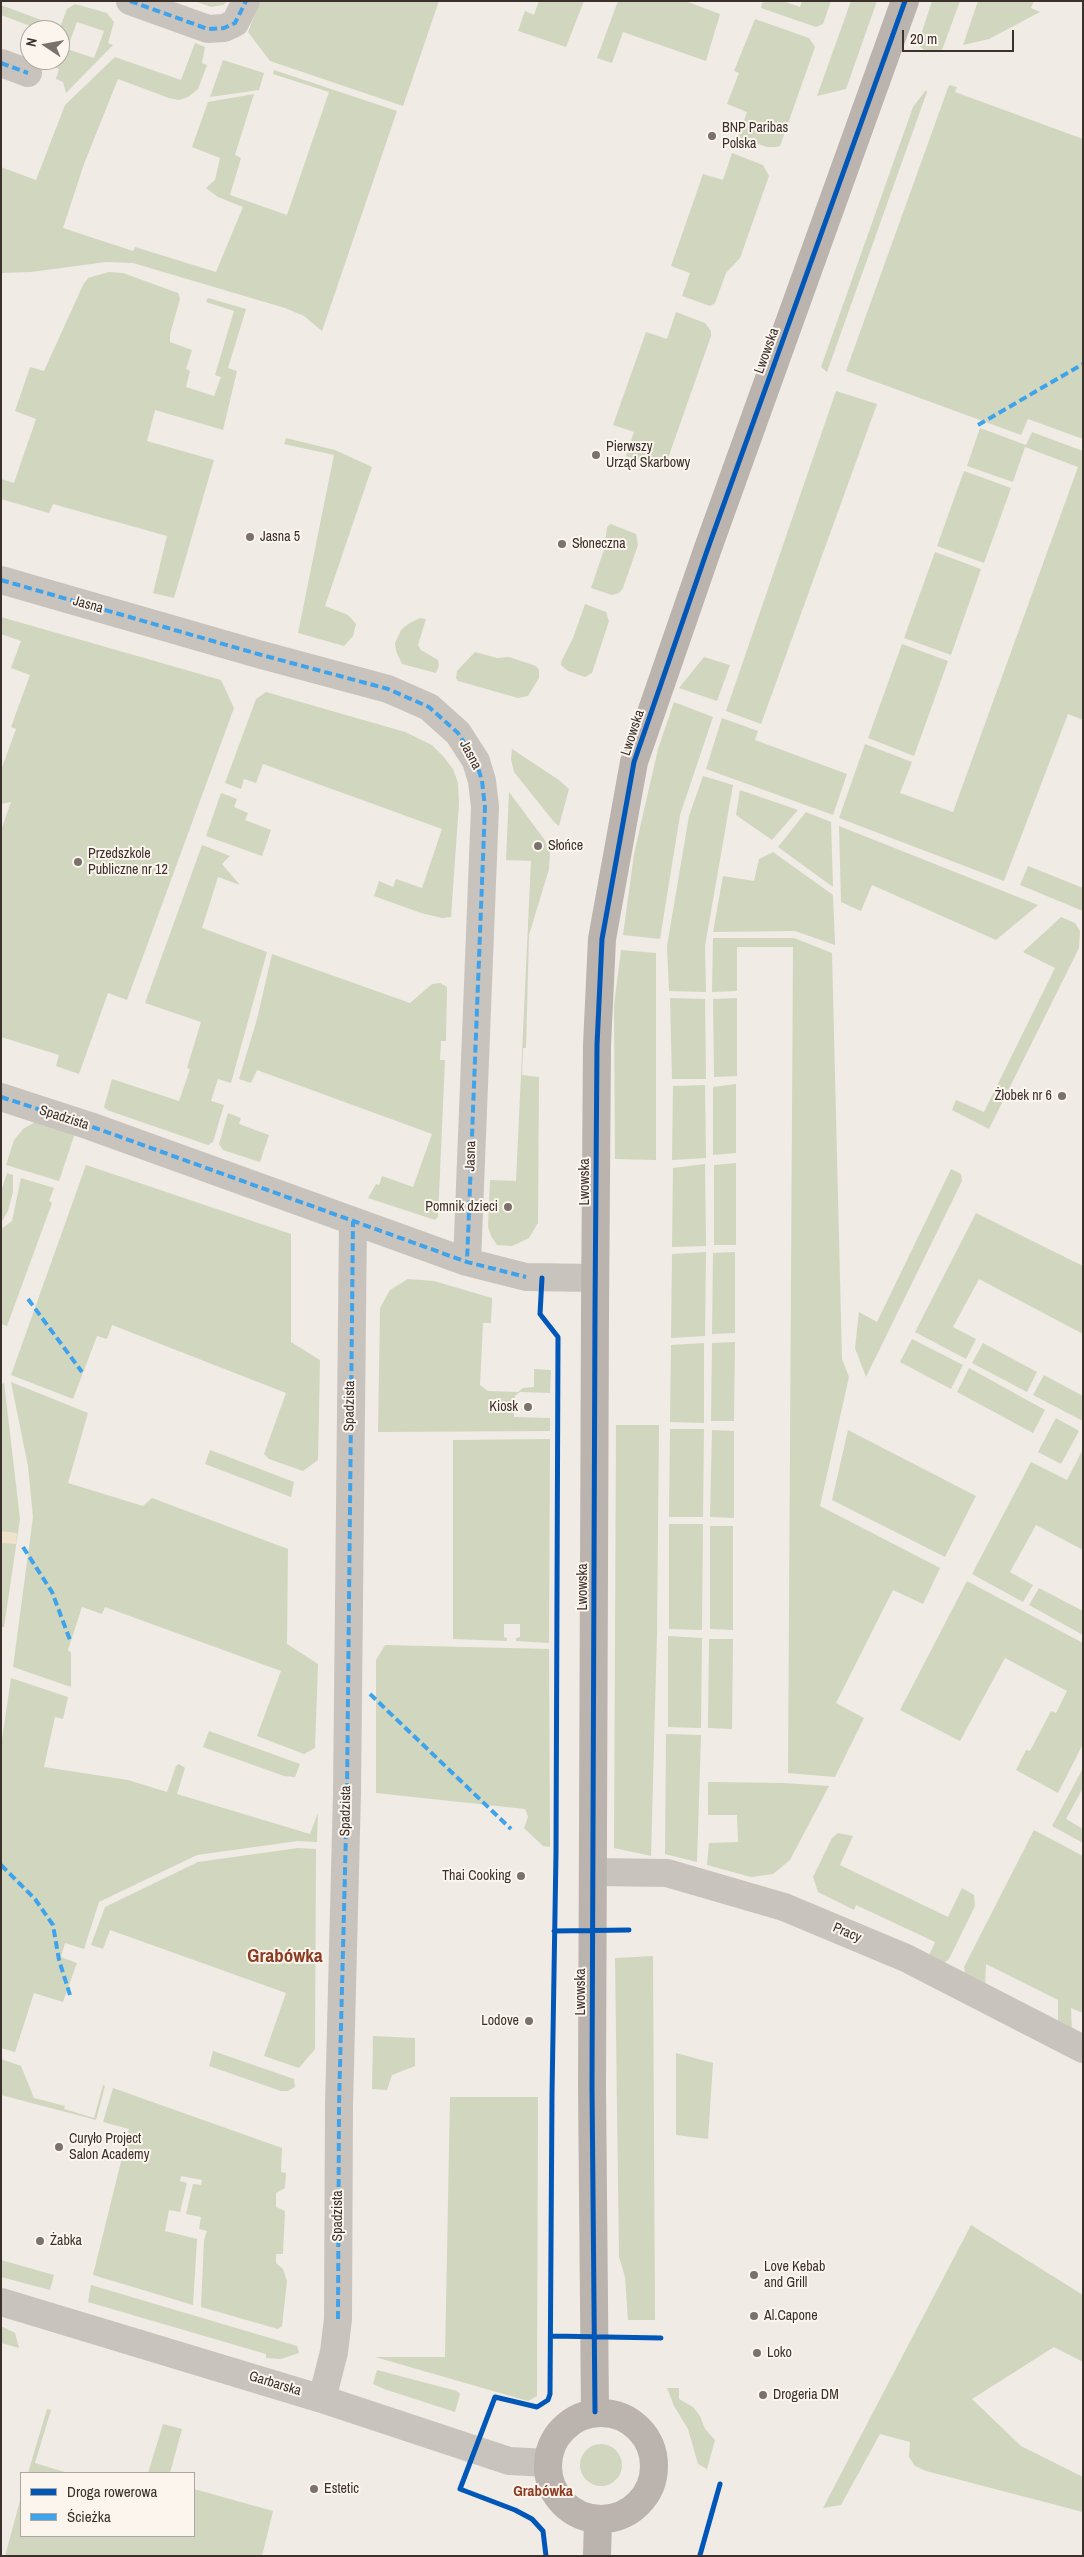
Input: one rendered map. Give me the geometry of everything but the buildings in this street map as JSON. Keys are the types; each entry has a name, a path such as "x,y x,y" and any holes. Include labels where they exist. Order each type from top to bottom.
{"street":[{"path":"130,1 208,29 224,28 235,23 246,1"},
{"name":"Lwowska","path":"595,2412 592,2143 597,1045 602,939 617,846 634,762 708,548 905,1"},
{"path":"1,63 28,73"},
{"name":"Jasna","path":"1,580 258,654 388,689 428,707 458,733 476,761 482,781 485,807 467,1262"},
{"name":"Spadzista","path":"1,1097 90,1126 467,1262 526,1277 596,1278"},
{"name":"Spadzista","path":"322,2399 334,2352 338,2319 339,2105 347,1793 353,1221"},
{"name":"Pracy","path":"594,1872 667,1873 784,1907 906,1958 1083,2049"},
{"name":"Garbarska","path":"1,2302 322,2399 509,2461 548,2463"},
{"path":"595,2412 621,2416 636,2424 646,2437 654,2453 655,2469 646,2495 630,2511 614,2518 598,2520 582,2516 567,2508 556,2495 550,2479 548,2463 551,2446 560,2432 573,2421 595,2412"},
{"path":"597,2556 598,2520"}],"green space":[{"path":"195,1 228,1 223,5 211,7"},
{"path":"260,1 439,1 403,106 270,61 248,32"},
{"path":"539,1 584,1 566,47 518,31 525,11 534,15"},
{"path":"618,1 685,1 720,14 706,61 623,32 612,63 597,58"},
{"path":"783,1 800,7 802,1 831,1 823,24 816,27 761,8 762,3"},
{"path":"851,1 877,1 846,89 817,96"},
{"path":"932,1 960,1 942,50 933,52 924,50 918,44"},
{"path":"978,1 1034,1 1031,8 1040,12 989,39 963,45"},
{"path":"75,4 107,13 114,22 108,43 113,45 66,93 63,82 56,79 59,70 70,70 70,50 94,58 104,31 77,22 70,41 70,20 63,20 67,9"},
{"path":"1,5 41,20 20,20 20,22 1,15"},
{"path":"755,19 809,38 815,47 780,146 776,147 767,147 738,137 747,112 727,104 739,73 734,71"},
{"path":"195,43 205,47 202,63 207,65 198,89 188,97 179,100 169,98 118,79 84,164 63,228 133,251 135,247 216,272 243,207 218,197 206,188 215,180 220,158 192,147 208,102 254,94 235,155 241,158 230,195 287,215 329,92 273,74 274,70 397,111 322,331 304,316 285,308 133,263 106,262 31,272 1,273 1,167 36,180 65,105 115,57 181,80"},
{"path":"223,60 264,73 259,90 210,97"},
{"path":"949,85 957,87 955,92 1083,139 1083,439 1028,419 1021,435 846,371"},
{"path":"926,90 927,92 827,372 821,367 913,107"},
{"path":"732,153 763,165 769,176 740,258 726,273 715,303 710,306 682,296 690,273 671,266 703,174 723,180"},
{"path":"109,272 123,273 178,293 180,299 170,334 170,342 192,350 186,369 190,371 186,387 214,396 221,377 215,375 234,311 206,302 208,298 246,309 228,368 237,371 223,430 155,410 147,441 214,460 174,598 153,593 167,536 53,504 49,513 1,499 1,479 14,483 36,419 15,411 30,367 44,371 83,285 88,278"},
{"path":"676,312 705,323 711,331 711,336 666,464 654,466 626,456 634,432 613,425 646,332 667,339"},
{"path":"836,391 877,404 761,724 726,711"},
{"path":"980,428 1026,445 1032,432 1083,451 1083,720 1068,714 1004,881 839,818 865,744 912,762 900,793 953,812 1078,467 1025,447 1013,482 967,466"},
{"path":"286,438 335,450 372,467 325,606 348,615 356,624 353,636 344,646 298,633 334,455 284,444"},
{"path":"964,471 1011,488 984,563 937,546"},
{"path":"611,524 636,534 638,545 623,588 619,593 612,595 591,588 604,550 607,527"},
{"path":"935,552 981,569 951,655 904,638"},
{"path":"585,604 606,612 609,621 592,673 585,677 568,671 561,665 561,662 573,638"},
{"name":"Przedszkole Publiczne nr 12","path":"1,617 221,680 234,708 127,1000 108,993 79,1074 56,1066 59,1055 1,1037 1,830 11,802 1,804 1,770 16,729 11,727 30,675 11,668 21,641 1,634"},
{"path":"420,618 426,619 418,645 421,650 438,660 439,666 436,673 402,664 396,651 395,643 401,630"},
{"path":"902,644 948,661 914,756 868,738"},
{"path":"475,652 497,658 509,657 536,666 539,670 539,678 528,696 518,698 458,681 456,678 457,671"},
{"path":"704,657 730,665 717,701 679,688"},
{"path":"266,692 405,732 432,745 443,756 453,769 458,783 459,803 451,917 442,918 421,913 374,896 379,881 393,887 396,879 422,888 442,829 263,764 256,783 244,779 241,789 225,783 256,699"},
{"path":"674,702 713,717 680,815 660,939 623,935 634,854 658,749"},
{"path":"722,718 758,731 755,740 847,774 833,815 706,769"},
{"path":"512,749 559,780 569,789 559,826 514,772 511,759"},
{"path":"703,776 733,785 705,946 706,992 669,991 667,946 689,816"},
{"path":"740,790 798,810 772,840 736,815"},
{"path":"509,792 544,839 550,852 549,869 529,935 526,1048 523,1048 522,1075 539,1077 538,1223 529,1238 512,1246 497,1245 488,1227 490,1180 516,1181 531,861 506,860"},
{"path":"221,793 237,799 234,807 248,813 245,820 271,830 262,856 206,836"},
{"path":"806,812 831,822 833,887 778,847"},
{"path":"839,826 1038,905 996,940 872,885 861,911 841,902"},
{"path":"202,845 230,856 222,864 240,885 218,877 202,928 267,952 231,1083 218,1079 211,1101 224,1105 213,1142 208,1145 107,1110 104,1107 112,1079 179,1101 190,1069 187,1068 201,1022 145,1003"},
{"path":"773,852 833,895 835,945 795,931 713,932 723,876 754,881 759,859"},
{"path":"1028,866 1083,888 1083,911 1020,885"},
{"path":"1061,917 1075,923 1080,931 1079,948 989,1129 952,1110 956,1100 984,1112 1055,968 1023,952"},
{"path":"713,938 794,938 832,953 842,1359 849,1377 820,1506 940,1568 923,1604 893,1590 836,1703 864,1718 835,1777 788,1773 793,947 737,947 737,991 712,992"},
{"path":"621,950 656,953 656,1160 615,1159 614,1005"},
{"path":"272,954 410,1003 432,984 440,983 447,987 446,1041 441,1041 440,1060 445,1060 438,1217 435,1220 368,1198 376,1184 379,1185 382,1176 413,1187 432,1134 257,1070 251,1083 239,1079 257,1019"},
{"path":"670,998 705,999 706,1079 672,1079"},
{"path":"737,998 737,1076 714,1077 713,999"},
{"path":"736,1084 736,1153 713,1155 713,1087"},
{"path":"705,1085 706,1158 672,1160 673,1086"},
{"path":"228,1113 241,1118 239,1124 269,1135 260,1162 223,1150 219,1144"},
{"path":"35,1122 75,1133 59,1181 6,1165 14,1140 23,1129"},
{"path":"736,1163 736,1245 714,1245 714,1165"},
{"path":"705,1164 706,1246 672,1247 673,1168"},
{"path":"86,1165 291,1234 291,1342 320,1360 318,1460 303,1471 269,1459 264,1454 286,1393 112,1325 107,1339 97,1336 73,1399 11,1375"},
{"path":"951,1169 961,1174 962,1181 866,1377 855,1348 859,1312 877,1322"},
{"path":"7,1173 13,1175 13,1192 8,1211 1,1223 1,1192"},
{"path":"21,1178 54,1188 49,1201 52,1203 7,1326 1,1324 1,1229 12,1221"},
{"path":"976,1213 1083,1266 1083,1334 979,1279 953,1327 976,1339 966,1359 915,1332"},
{"path":"706,1252 705,1336 671,1338 672,1254"},
{"path":"735,1252 735,1333 712,1334 713,1253"},
{"path":"408,1279 434,1281 492,1298 491,1323 483,1323 480,1385 488,1391 518,1392 523,1388 534,1387 534,1369 551,1370 550,1393 520,1392 515,1396 514,1417 550,1418 550,1431 378,1432 380,1308 390,1290"},
{"path":"912,1339 963,1365 951,1389 900,1362"},
{"path":"735,1342 734,1421 711,1421 712,1343"},
{"path":"704,1343 704,1423 670,1422 671,1345"},
{"path":"983,1343 1037,1372 1027,1392 972,1363"},
{"path":"969,1368 1045,1410 1033,1433 957,1392"},
{"path":"1044,1375 1083,1396 1083,1421 1033,1395"},
{"path":"4,1382 20,1519 4,1627 1,1627 1,1386"},
{"path":"11,1382 88,1413 68,1483 143,1506 152,1498 288,1549 287,1644 318,1664 315,1748 304,1754 257,1736 281,1671 105,1607 102,1614 82,1607 68,1650 71,1653 71,1687 13,1667 33,1517 28,1466"},
{"path":"1056,1418 1079,1431 1061,1464 1038,1452"},
{"path":"616,1425 659,1425 657,1633 651,1856 614,1848"},
{"path":"670,1429 704,1429 703,1517 669,1517"},
{"path":"712,1430 734,1431 734,1518 710,1517"},
{"path":"848,1430 976,1496 945,1557 832,1500"},
{"path":"550,1439 549,1643 516,1641 516,1638 520,1637 520,1624 504,1624 504,1637 507,1638 507,1641 453,1639 453,1440"},
{"path":"1083,1449 1083,1550 1036,1525 1010,1572 1033,1585 1023,1602 972,1574 1031,1462 1067,1480"},
{"path":"210,1450 294,1482 291,1497 205,1464"},
{"path":"669,1524 703,1524 702,1630 669,1629"},
{"path":"710,1526 733,1526 733,1630 710,1629"},
{"path":"967,1581 1083,1643 1083,1744 1058,1793 1016,1770 1026,1750 1030,1751 1051,1711 1056,1713 1067,1691 1005,1658 960,1741 900,1710"},
{"path":"1039,1588 1083,1611 1083,1635 1029,1605"},
{"path":"668,1636 702,1638 701,1728 668,1727"},
{"path":"709,1639 733,1639 732,1729 708,1728"},
{"path":"385,1645 549,1649 550,1847 543,1846 524,1828 528,1817 525,1809 376,1793 376,1660"},
{"path":"11,1678 68,1697 63,1719 55,1717 44,1767 128,1780 167,1792 176,1766 179,1764 185,1768 177,1794 310,1834 318,1813 317,1842 298,1841 197,1855 99,1902 84,1949 65,1943 61,1957 77,1963 63,2002 34,1993 15,2052 1,2048 1,1746"},
{"path":"209,1731 300,1764 295,1777 284,1776 203,1747"},
{"path":"666,1734 701,1735 697,1862 665,1854"},
{"path":"1083,1768 1083,1788 1066,1819 1083,1829 1083,1843 1052,1826"},
{"path":"708,1782 784,1783 829,1786 790,1860 773,1874 751,1877 707,1865 709,1843 738,1842 737,1815 708,1815"},
{"path":"1034,1830 1083,1856 1083,2013 1071,2008 1072,2033 1058,2026 1058,2000 986,1964 985,1988 965,1973 964,1967"},
{"path":"838,1833 853,1836 840,1865 948,1917 962,1888 974,1895 975,1906 949,1959 944,1963 927,1960 935,1942 856,1905 854,1910 818,1892 813,1877 832,1838"},
{"path":"298,1848 316,1849 315,2049 299,2068 264,2056 286,1993 110,1930 103,1949 91,1945 105,1907 198,1862"},
{"path":"653,1956 655,2320 628,2320 625,2277 619,2257 615,1958"},
{"path":"373,2036 415,2038 415,2066 392,2075 387,2090 372,2089"},
{"path":"213,2051 294,2079 295,2087 288,2091 281,2091 209,2066"},
{"path":"676,2053 713,2063 708,2139 676,2135"},
{"path":"1,2059 21,2066 34,2098 65,2106 64,2109 94,2118 103,2085 105,2086 96,2120 1,2095"},
{"path":"113,2088 282,2148 281,2172 286,2173 285,2188 276,2193 276,2207 285,2211 283,2254 276,2254 276,2263 283,2269 287,2281 282,2326 278,2329 201,2307 204,2240 207,2231 199,2229 201,2217 186,2214 193,2184 201,2185 202,2180 181,2176 180,2181 187,2183 180,2212 169,2210 165,2231 197,2239 193,2305 93,2275 129,2129 103,2122"},
{"path":"450,2097 538,2097 537,2396 528,2401 375,2357 445,2357"},
{"path":"971,2225 1083,2295 1083,2362 1054,2347 972,2399 1021,2446 1083,2477 1083,2512 926,2471 915,2466 909,2457 910,2442 880,2434 841,2505 823,2508"},
{"path":"1,2260 54,2275 50,2290 1,2277"},
{"path":"91,2285 297,2346 299,2353 281,2359 266,2358 266,2354 88,2302"},
{"path":"1,2326 15,2333 19,2348 1,2343"},
{"path":"377,2370 457,2391 460,2394 455,2412 373,2384"},
{"path":"667,2388 679,2388 679,2399 693,2407 700,2416 705,2429 715,2440 707,2469 698,2464 688,2429 674,2406"},
{"path":"47,2409 51,2410 35,2463 65,2472 28,2472"},
{"path":"163,2424 182,2429 170,2472 148,2472"},
{"path":"605,2444 613,2447 619,2453 622,2465 619,2477 613,2483 597,2486 589,2483 583,2477 580,2461 583,2453 589,2447"},
{"path":"195,2489 273,2511 262,2556 5,2556 20,2501 20,2537 195,2537"}],"sand":[{"path":"1,1531 17,1533 16,1544 1,1543"}],"marked path":[{"path":"130,1 208,29 224,28 235,23 246,1"},
{"path":"1,63 28,73"},
{"path":"978,425 1083,364"},
{"path":"1,580 258,654 388,689 429,707 458,733 476,761 482,781 485,807 467,1262"},
{"path":"1,1097 90,1126 467,1262 526,1277"},
{"path":"338,2319 339,2105 347,1793 353,1221"},
{"path":"28,1299 82,1372"},
{"path":"23,1547 52,1592 70,1640"},
{"path":"370,1694 511,1829"},
{"path":"1,1865 35,1899 53,1925 59,1960 70,1995"}],"cycle path":[{"path":"595,2412 592,2086 595,1310 597,1045 602,939 634,762 708,548 905,1"},
{"path":"542,1278 540,1314 558,1337 556,1853 550,2394 548,2400 537,2407 495,2397 460,2489 515,2510 532,2519 543,2531 546,2556"},
{"path":"554,1931 629,1930"},
{"path":"552,2336 661,2338"},
{"path":"700,2555 720,2484"}],"place":[{"name":"BNP Paribas Polska","path":"712,136"},
{"name":"Pierwszy Urząd Skarbowy","path":"596,455"},
{"name":"Jasna 5","path":"250,537"},
{"name":"Słoneczna","path":"562,544"},
{"name":"Słońce","path":"538,846"},
{"name":"Przedszkole Publiczne nr 12","path":"78,862"},
{"name":"Żłobek nr 6","path":"1062,1096"},
{"name":"Pomnik dzieci","path":"508,1207"},
{"name":"Kiosk","path":"528,1407"},
{"name":"Thai Cooking","path":"521,1876"},
{"name":"Lodove","path":"529,2021"},
{"name":"Curyło Project Salon Academy","path":"59,2147"},
{"name":"Żabka","path":"40,2241"},
{"name":"Love Kebab and Grill","path":"754,2275"},
{"name":"Al.Capone","path":"754,2316"},
{"name":"Loko","path":"757,2353"},
{"name":"Drogeria DM","path":"763,2395"},
{"name":"Estetic","path":"314,2489"}],"district":[{"name":"Grabówka","path":"285,1957"},
{"name":"Grabówka","path":"543,2492"}]}
